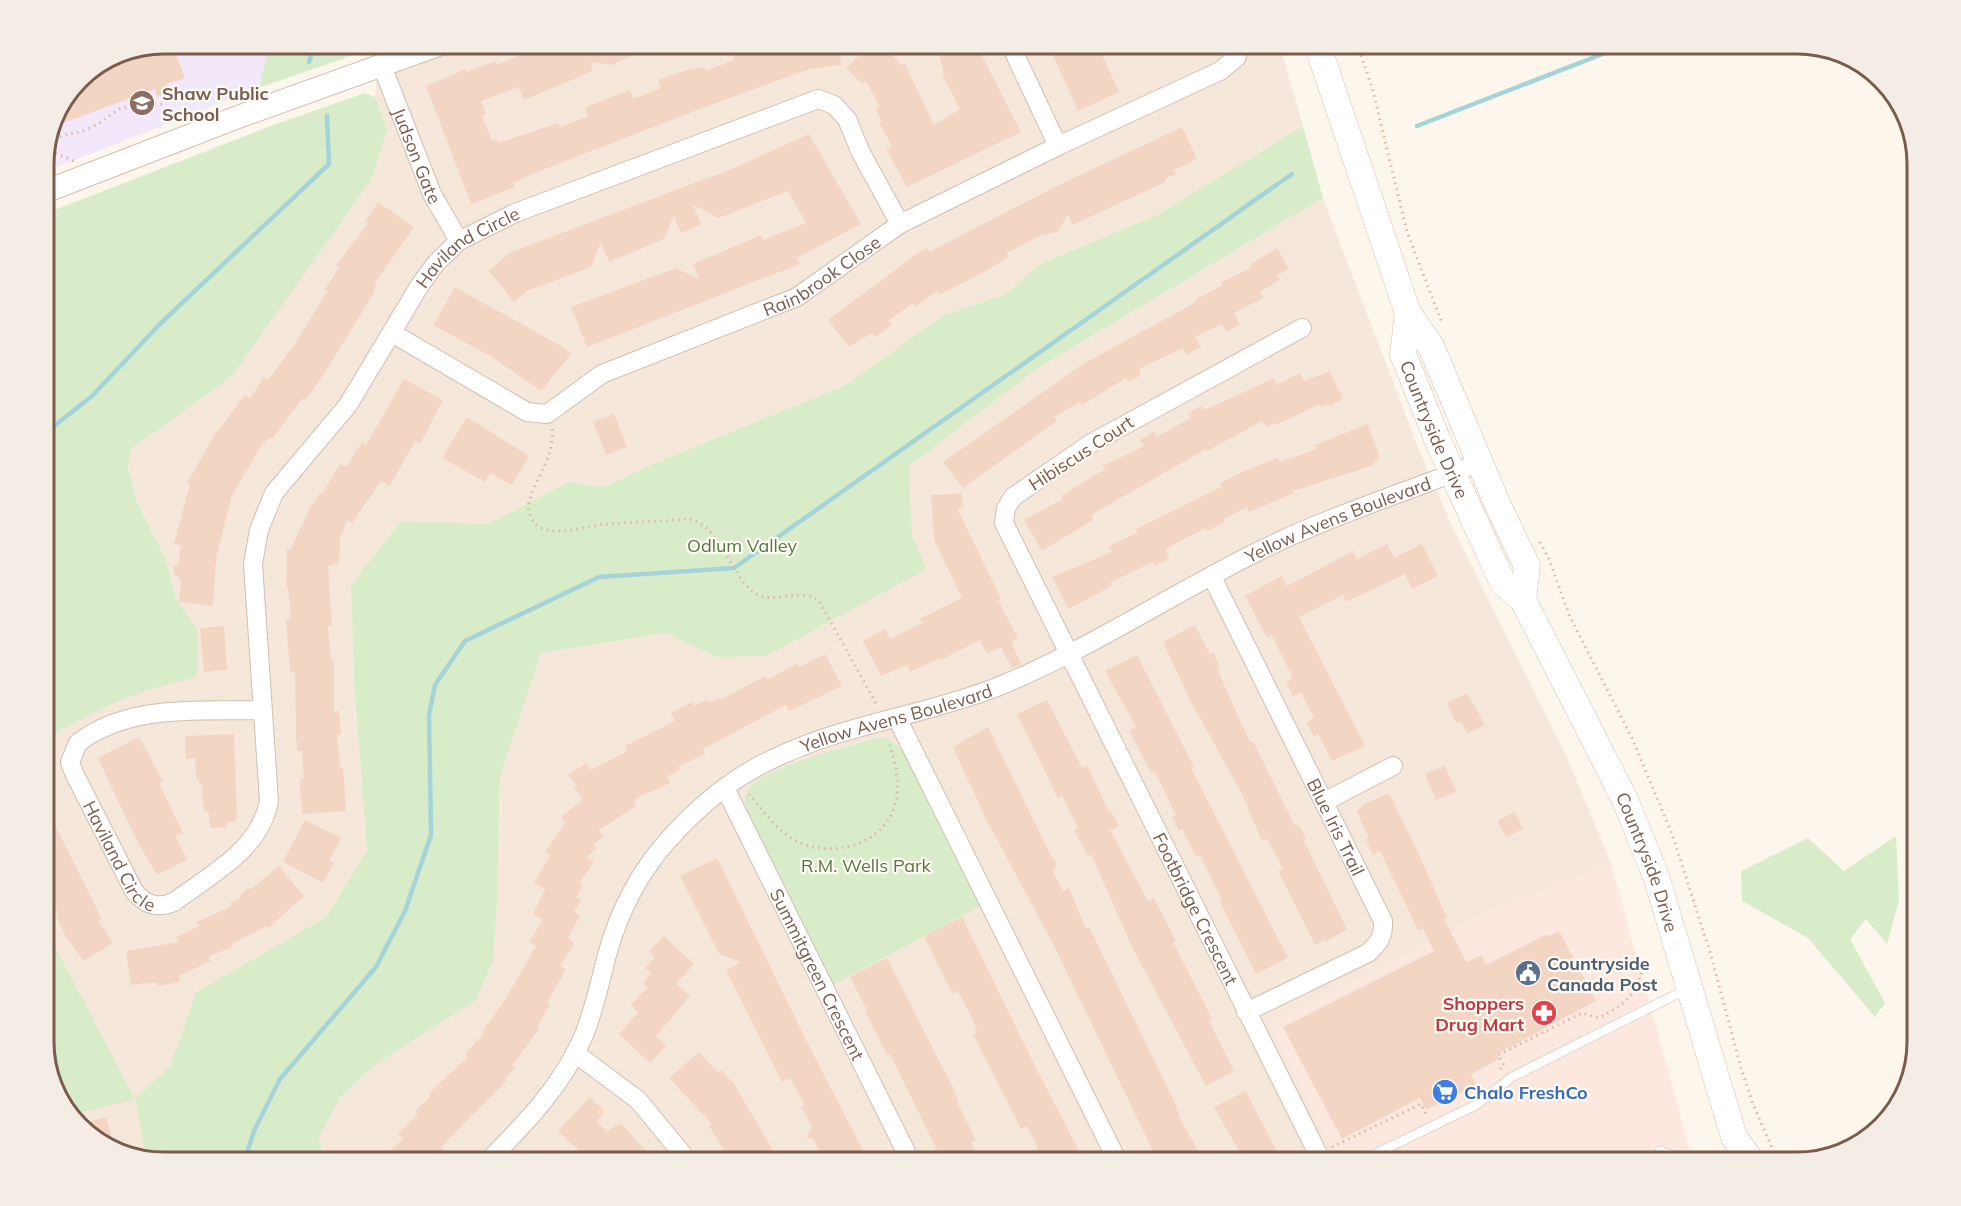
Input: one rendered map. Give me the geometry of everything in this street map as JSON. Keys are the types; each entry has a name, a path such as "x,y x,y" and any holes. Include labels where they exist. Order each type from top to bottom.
{"main road":[{"name":"Countryside Drive","path":"1320,54 1408,313 1431,346 1479,463 1527,566 1522,600"},
{"name":"Countryside Drive","path":"1408,313 1403,354 1452,473 1503,583 1522,600 1625,801 1656,876 1734,1137 1745,1152"},
{"name":"Countryside Drive","path":"1733,1152 1734,1137"}],"street":[{"path":"54,188 237,117 414,54"},
{"path":"1015,54 1058,146"},
{"name":"Rainbrook Close","path":"392,333 527,411 547,414 602,374 797,297 900,224 1058,146 1220,71 1237,57 1237,54"},
{"name":"Judson Gate","path":"382,66 432,195 459,241"},
{"name":"Haviland Circle","path":"262,710 138,715 113,724 78,742 70,762 74,773 134,891 142,901 162,907 174,902 243,850 262,827 269,801 253,564 259,530 284,479 348,405 420,285 436,264 459,241 514,213 818,99 834,105 847,119 861,153 900,224"},
{"name":"Hibiscus Court","path":"1068,654 1006,529 1006,508 1013,497 1100,438 1302,328"},
{"name":"Yellow Avens Boulevard","path":"496,1152 550,1092 575,1053 584,1035 613,934 629,894 642,872 670,838 725,788 751,770 790,751 998,687 1068,654 1253,554 1330,519 1479,463"},
{"name":"Blue Iris Trail","path":"1212,577 1383,921 1383,933 1377,945 1368,953 1246,1012"},
{"name":"Footbridge Crescent","path":"1068,654 1246,1012 1323,1152"},
{"path":"897,718 1113,1152"},
{"path":"1324,802 1393,766"},
{"name":"Summitgreen Crescent","path":"725,788 906,1152"},
{"path":"575,1053 638,1100 681,1152"}],"lane":[{"path":"1379,1152 1476,1105 1512,1077 1689,988"}],"path":[{"path":"1360,54 1372,87 1407,231 1444,330"},
{"path":"58,136 65,133 80,132 97,125 121,109 140,104 162,104"},
{"path":"55,153 76,162"},
{"path":"552,429 551,453 528,504 531,518 541,528 567,531 604,524 689,519 705,525 751,590 765,597 804,594 819,601 877,705"},
{"path":"749,794 777,825 798,842 837,848 856,846 875,834 889,817 897,797 898,775 889,740"},
{"path":"1496,1072 1504,1065 1498,1055 1582,1013 1599,1018 1622,1006 1636,991 1643,968"},
{"path":"1331,1152 1421,1104 1426,1114 1437,1109"}],"shaded area":[{"name":"Shaw Public School","path":"267,54 259,88 54,168 55,149 65,115 91,81 115,65 149,55"},
{"path":"378,54 1282,54 1303,126 1157,215 1038,265 1006,294 942,316 846,385 658,462 604,487 569,482 488,524 401,521 351,585 354,681 367,849 326,917 196,992 170,1066 135,1099 145,1150 135,1148 109,1137 80,1113 134,1099 54,948 54,712 197,629 176,599 166,560 127,481 131,448 231,377 387,130 375,97"},
{"path":"1323,198 1417,445 1452,526 1568,760 1611,863 1510,903 1274,1020 1273,1030 1334,1152 322,1152 319,1137 340,1098 376,1064 475,1001 493,962 497,904 500,776 541,653 668,633 716,657 927,569 912,536 909,466 1038,368"},
{"path":"1611,863 1690,1152 1334,1152 1273,1030 1274,1020 1510,903"}],"green space":[{"path":"267,54 356,54 259,88"},
{"path":"365,93 375,97 387,130 371,180 231,377 131,449 128,469 136,500 166,560 176,599 197,629 197,677 135,695 54,734 54,210 276,124"},
{"name":"Odlum Valley","path":"1303,126 1323,198 1038,368 909,466 912,536 927,569 766,656 716,657 667,633 541,653 500,776 497,904 493,962 475,1001 376,1064 340,1098 319,1137 322,1152 145,1150 135,1099 170,1066 196,992 326,917 367,850 354,681 351,585 401,521 488,524 569,482 604,487 658,462 846,385 942,316 1006,294 1038,265 1157,215"},
{"name":"R.M. Wells Park","path":"881,737 888,738 902,750 980,906 833,985 748,814 745,797 755,782 788,765"},
{"path":"1896,836 1899,901 1887,944 1866,919 1850,939 1885,1003 1875,1017 1808,938 1742,901 1741,871 1808,838 1844,871"},
{"path":"54,945 135,1099 80,1113 62,1084 54,1049"}],"building":[{"path":"176,54 185,78 167,84 169,92 157,97 155,89 61,124 65,115 86,86 115,65 142,56"},
{"path":"524,54 635,54 612,65 590,62 593,71 524,100 519,87 481,101 486,114 482,116 492,141 496,139 498,143 558,123 560,127 588,116 585,108 630,90 633,99 661,88 658,80 690,69 704,67 706,71 734,60 732,54 840,54 841,65 809,69 700,109 537,172 513,183 515,187 471,204 426,86 466,69 467,72 495,61 497,65"},
{"path":"861,54 890,54 902,65 905,64 934,125 960,109 942,74 944,73 939,54 981,54 1021,132 907,187 886,149 892,146 879,123 882,122 876,110 880,107 866,81 862,84 846,68"},
{"path":"1052,54 1102,54 1119,92 1078,111"},
{"path":"1182,127 1197,159 1174,170 1176,174 1166,178 1165,182 1073,225 1068,215 1057,232 1039,236 1007,253 1009,257 986,271 939,295 937,291 916,307 913,303 888,321 892,325 875,337 872,333 849,347 828,320 927,248 929,252 1057,186"},
{"path":"809,134 861,224 797,258 800,264 587,347 571,307 676,268 699,279 693,264 761,235 763,240 806,223 788,191 718,218 693,205 701,225 681,233 674,215 664,239 609,262 601,242 591,267 527,291 514,302 489,271 509,253 734,168"},
{"path":"378,202 414,227 376,282 373,294 326,371 305,401 302,399 272,439 269,437 260,448 232,495 216,559 213,606 179,602 181,581 174,573 174,566 178,565 181,546 174,544 190,484 187,483 214,436 245,395 250,398 264,377 268,380 293,347 328,290 325,289 339,268 336,265 368,224 365,222"},
{"path":"1277,248 1289,268 1277,276 1279,280 1260,292 1263,298 1234,313 1240,324 1226,332 1222,324 1195,337 1201,347 1186,355 1183,348 1139,369 1141,375 1128,382 1126,378 1082,405 1080,402 1054,417 1057,421 963,488 943,462 1083,364 1196,302 1195,300 1223,285 1222,282 1252,267 1251,264"},
{"path":"455,287 561,346 571,354 541,391 492,357 433,325"},
{"path":"1330,371 1343,399 1330,406 1329,404 1321,407 1320,404 1276,425 1275,423 1267,427 1262,421 1207,451 1206,449 1091,515 1093,520 1042,551 1024,520 1063,499 1061,496 1105,469 1103,466 1144,446 1140,440 1154,431 1157,437 1190,418 1188,413 1202,406 1204,410 1274,378 1277,385 1300,373 1304,381"},
{"path":"404,379 443,400 420,444 415,441 390,486 381,481 352,523 347,520 340,539 339,563 328,566 332,626 328,626 331,660 334,659 334,711 339,711 341,734 337,735 340,767 343,767 346,811 302,814 300,779 304,779 302,751 297,751 295,672 290,672 286,619 291,619 288,587 286,588 287,549 291,549 308,511 320,493 322,494 340,464 346,467 362,442 366,445"},
{"path":"614,414 627,447 606,455 593,422"},
{"path":"467,417 529,456 512,485 490,473 485,482 442,458"},
{"path":"1368,424 1380,459 1373,462 1374,465 1293,491 1294,493 1249,512 1247,507 1224,519 1225,522 1208,531 1206,528 1165,550 1169,559 1155,566 1153,562 1110,583 1112,586 1069,609 1052,577 1112,552 1109,546 1138,532 1136,529 1221,487 1220,483 1246,470 1278,458 1280,462 1317,449 1315,445"},
{"path":"962,493 963,508 957,508 1001,599 998,600 1018,638 1011,642 1021,664 1012,668 1001,647 987,654 980,640 941,660 940,658 910,672 907,665 881,676 863,641 885,629 890,639 922,623 920,619 962,598 934,540 931,495"},
{"path":"1387,544 1394,558 1422,544 1438,576 1412,589 1405,574 1346,602 1343,595 1299,617 1365,746 1332,761 1318,734 1314,736 1306,722 1314,718 1301,692 1293,696 1286,682 1293,678 1272,636 1267,638 1245,596 1281,576 1287,586 1353,551 1357,559"},
{"path":"1195,625 1210,654 1213,652 1220,667 1217,669 1250,742 1253,741 1295,826 1299,825 1306,839 1304,841 1347,929 1326,942 1325,940 1315,945 1278,871 1283,869 1267,838 1262,841 1241,792 1189,698 1163,642"},
{"path":"224,626 227,670 204,672 200,628"},
{"path":"825,654 842,686 789,711 786,705 703,749 705,754 678,767 680,770 667,777 670,783 638,797 634,801 636,806 599,830 604,836 593,845 597,848 586,857 594,862 579,883 583,886 576,897 581,900 574,912 580,916 568,937 574,944 560,966 566,970 547,1002 550,1004 537,1028 539,1029 512,1066 515,1068 505,1078 507,1080 441,1147 444,1152 388,1152 403,1139 398,1134 418,1114 415,1111 431,1096 429,1093 468,1057 465,1054 483,1035 481,1034 506,998 536,946 529,942 543,920 533,914 545,889 534,882 550,856 545,852 565,822 561,817 583,799 574,787 577,785 568,775 586,763 591,770 627,751 625,746 675,721 671,713 692,702 694,706 705,700 710,702 719,698 720,700 765,676 767,680 797,664 799,667"},
{"path":"1137,655 1194,767 1191,768 1288,958 1256,974 1220,902 1222,900 1200,855 1196,857 1182,829 1179,831 1172,817 1176,815 1155,772 1151,773 1129,730 1136,727 1105,671"},
{"path":"1467,693 1485,725 1467,734 1461,721 1456,723 1447,703"},
{"path":"1047,700 1082,768 1087,765 1109,812 1111,811 1119,826 1110,830 1148,901 1154,898 1176,941 1173,942 1212,1019 1209,1021 1234,1071 1206,1086 1131,945 1091,854 1088,856 1074,830 1078,828 1062,796 1058,798 1017,714"},
{"path":"988,727 1051,856 1057,863 1053,872 1063,891 1069,888 1086,929 1089,927 1175,1103 1180,1119 1199,1152 1154,1152 1053,944 985,817 953,747"},
{"path":"234,734 236,821 227,822 227,827 211,828 208,812 205,812 203,805 202,784 199,784 199,779 196,779 195,758 186,759 185,736"},
{"path":"139,737 163,781 159,783 183,833 175,836 187,860 157,875 138,843 98,758"},
{"path":"1445,766 1456,792 1436,800 1425,774"},
{"path":"1389,793 1447,918 1444,919 1466,962 1482,955 1486,965 1545,935 1549,936 1559,931 1596,1001 1497,1054 1499,1059 1471,1074 1476,1085 1426,1110 1420,1098 1342,1139 1283,1027 1434,951 1423,929 1418,930 1380,851 1373,855 1366,840 1369,838 1357,812 1363,805"},
{"path":"1515,812 1523,829 1506,837 1497,821"},
{"path":"305,820 341,838 329,861 334,863 323,883 283,862"},
{"path":"54,823 102,919 98,920 113,943 84,961 66,937 56,916 59,915 54,905"},
{"path":"717,858 864,1152 820,1152 813,1139 806,1138 812,1127 801,1107 805,1105 790,1078 782,1082 726,970 741,962 719,954 680,876"},
{"path":"279,866 304,896 268,928 267,926 231,944 232,947 209,957 211,961 179,976 180,982 158,986 157,982 131,985 126,951 179,942 176,937 199,926 197,922 231,906 230,903 239,899 248,888 250,890"},
{"path":"962,917 1080,1152 1033,1152 1038,1148 1027,1126 1021,1129 973,1034 977,1032 974,1022 958,991 953,994 924,936"},
{"path":"664,936 694,964 676,984 690,996 656,1036 666,1046 650,1063 619,1034 638,1013 631,1005 647,988 643,983 651,973 645,968 655,958 650,951"},
{"path":"887,958 955,1092 959,1106 976,1140 971,1142 976,1152 938,1152 890,1054 888,1055 881,1043 850,977"},
{"path":"699,1052 718,1073 721,1070 734,1084 774,1152 719,1152 723,1149 709,1126 712,1124 669,1078"},
{"path":"1246,1091 1277,1152 1239,1152 1214,1107"},
{"path":"590,1097 605,1112 596,1121 607,1132 616,1124 618,1126 621,1123 647,1152 581,1152 558,1131"},
{"path":"106,1117 112,1139 97,1129 88,1122"}],"waterway":[{"path":"309,62 312,54"},
{"path":"1417,126 1603,54"},
{"path":"54,426 92,396 160,324 329,164 327,116"},
{"path":"247,1152 254,1131 280,1079 376,967 405,911 431,835 429,715 435,685 465,641 599,577 734,568 1292,174"}],"place":[{"name":"Shaw Public School","path":"142,103"},
{"name":"Countryside Canada Post","path":"1528,973"},
{"name":"Shoppers Drug Mart","path":"1544,1013"},
{"name":"Chalo FreshCo","path":"1445,1092"}]}
